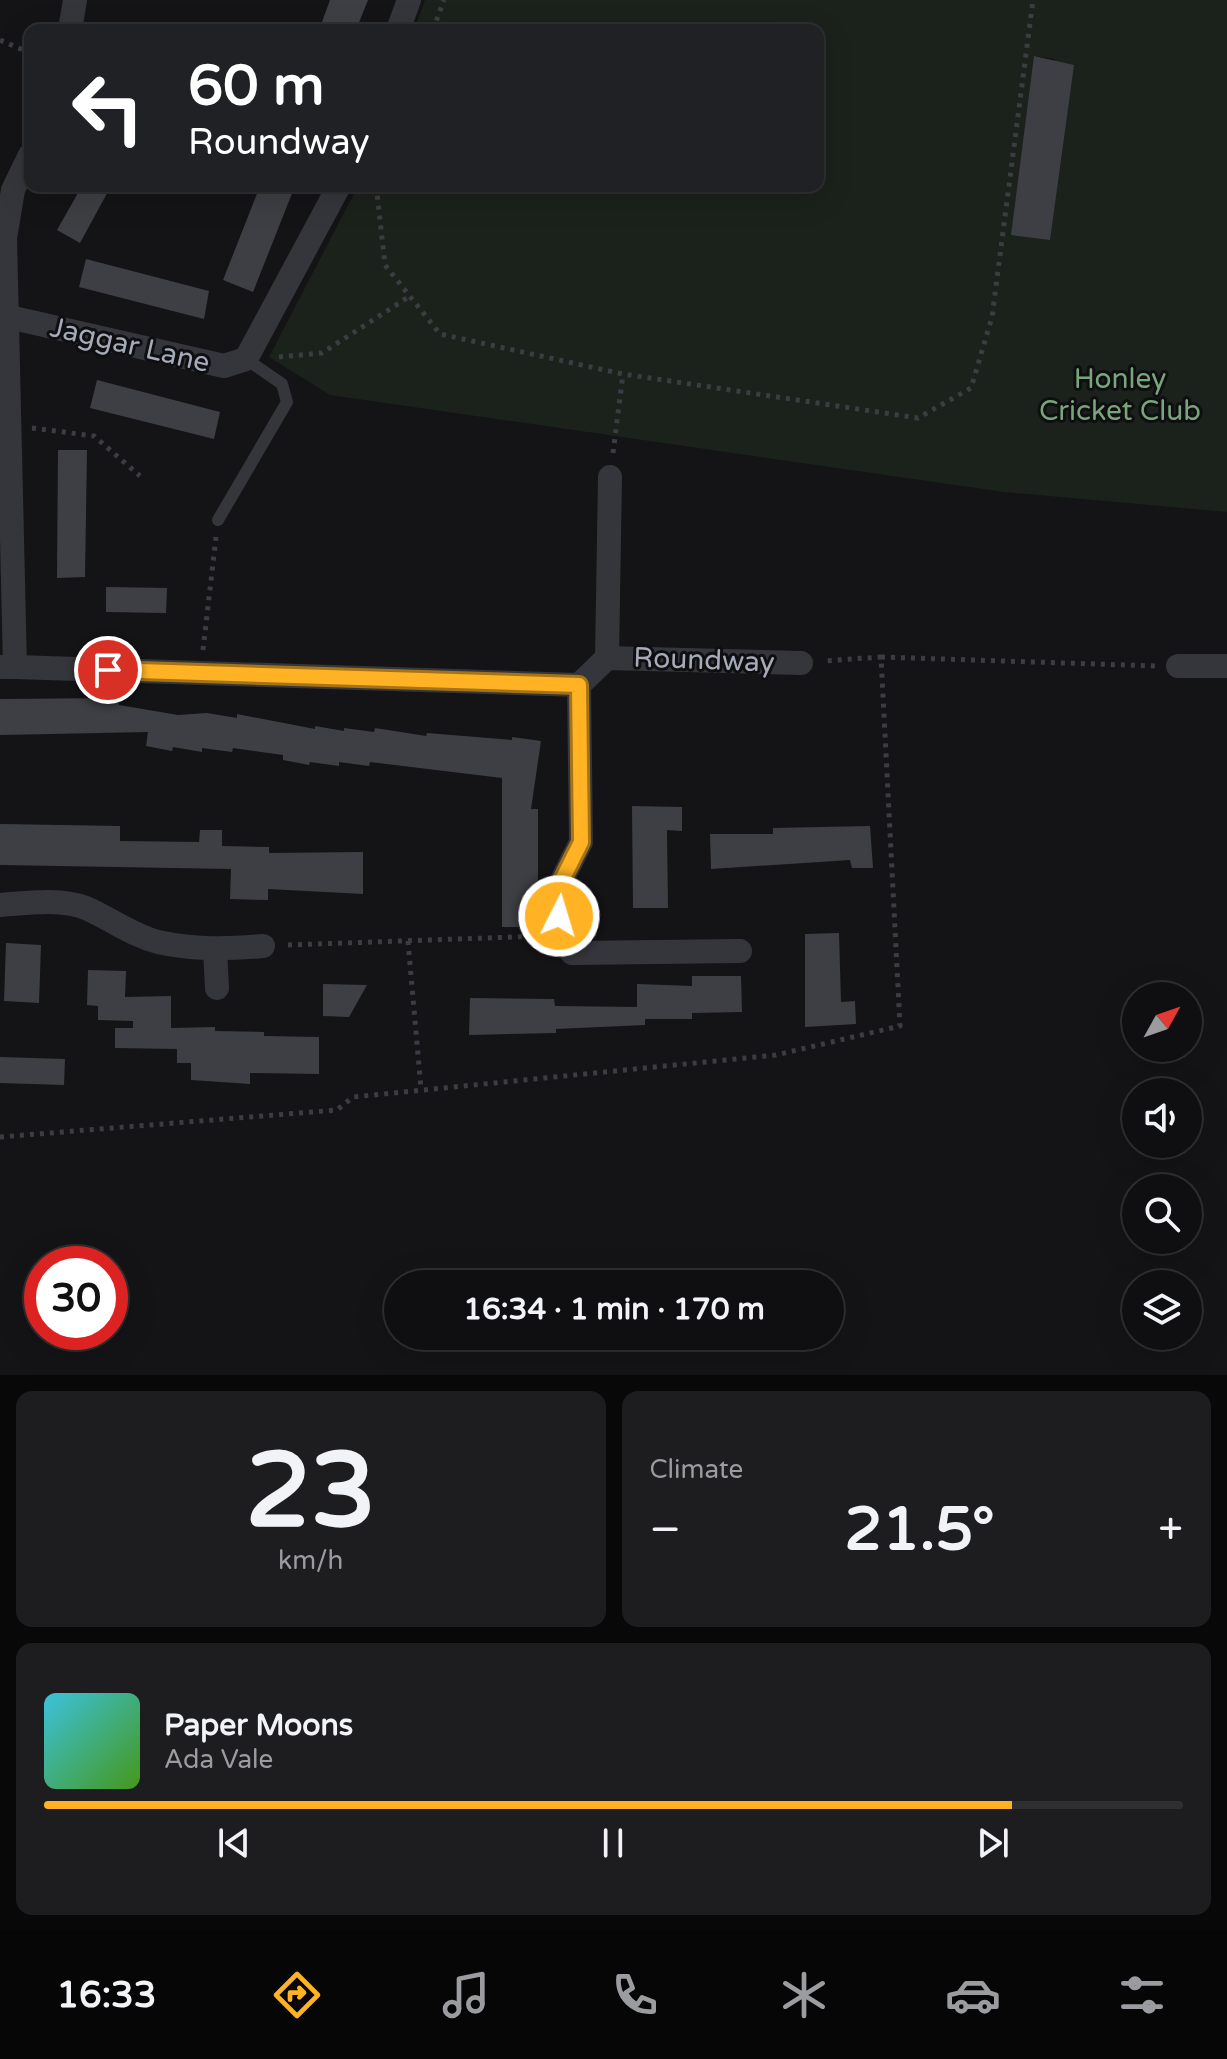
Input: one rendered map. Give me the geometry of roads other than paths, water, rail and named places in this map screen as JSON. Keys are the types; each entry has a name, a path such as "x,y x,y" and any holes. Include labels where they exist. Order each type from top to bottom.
{"street":[{"path":"71,24 75,0"},
{"path":"400,24 409,0"},
{"path":"24,167 13,190 5,238 11,426 8,667 579,685 581,842 553,898 572,953 740,951"},
{"name":"Jaggar Lane","path":"9,317 224,366 246,359 336,192"},
{"name":"Roundway","path":"579,685 607,658 610,477"},
{"name":"Roundway","path":"607,658 801,663"},
{"path":"1178,666 1227,666"},
{"path":"0,905 39,902 84,907 128,933 159,942 215,950 263,946"},
{"path":"215,950 217,988"}],"lane":[{"path":"218,520 287,402 282,384 246,359"}],"park label":[{"name":"Honley Cricket Club","path":"1120,395"}]}
